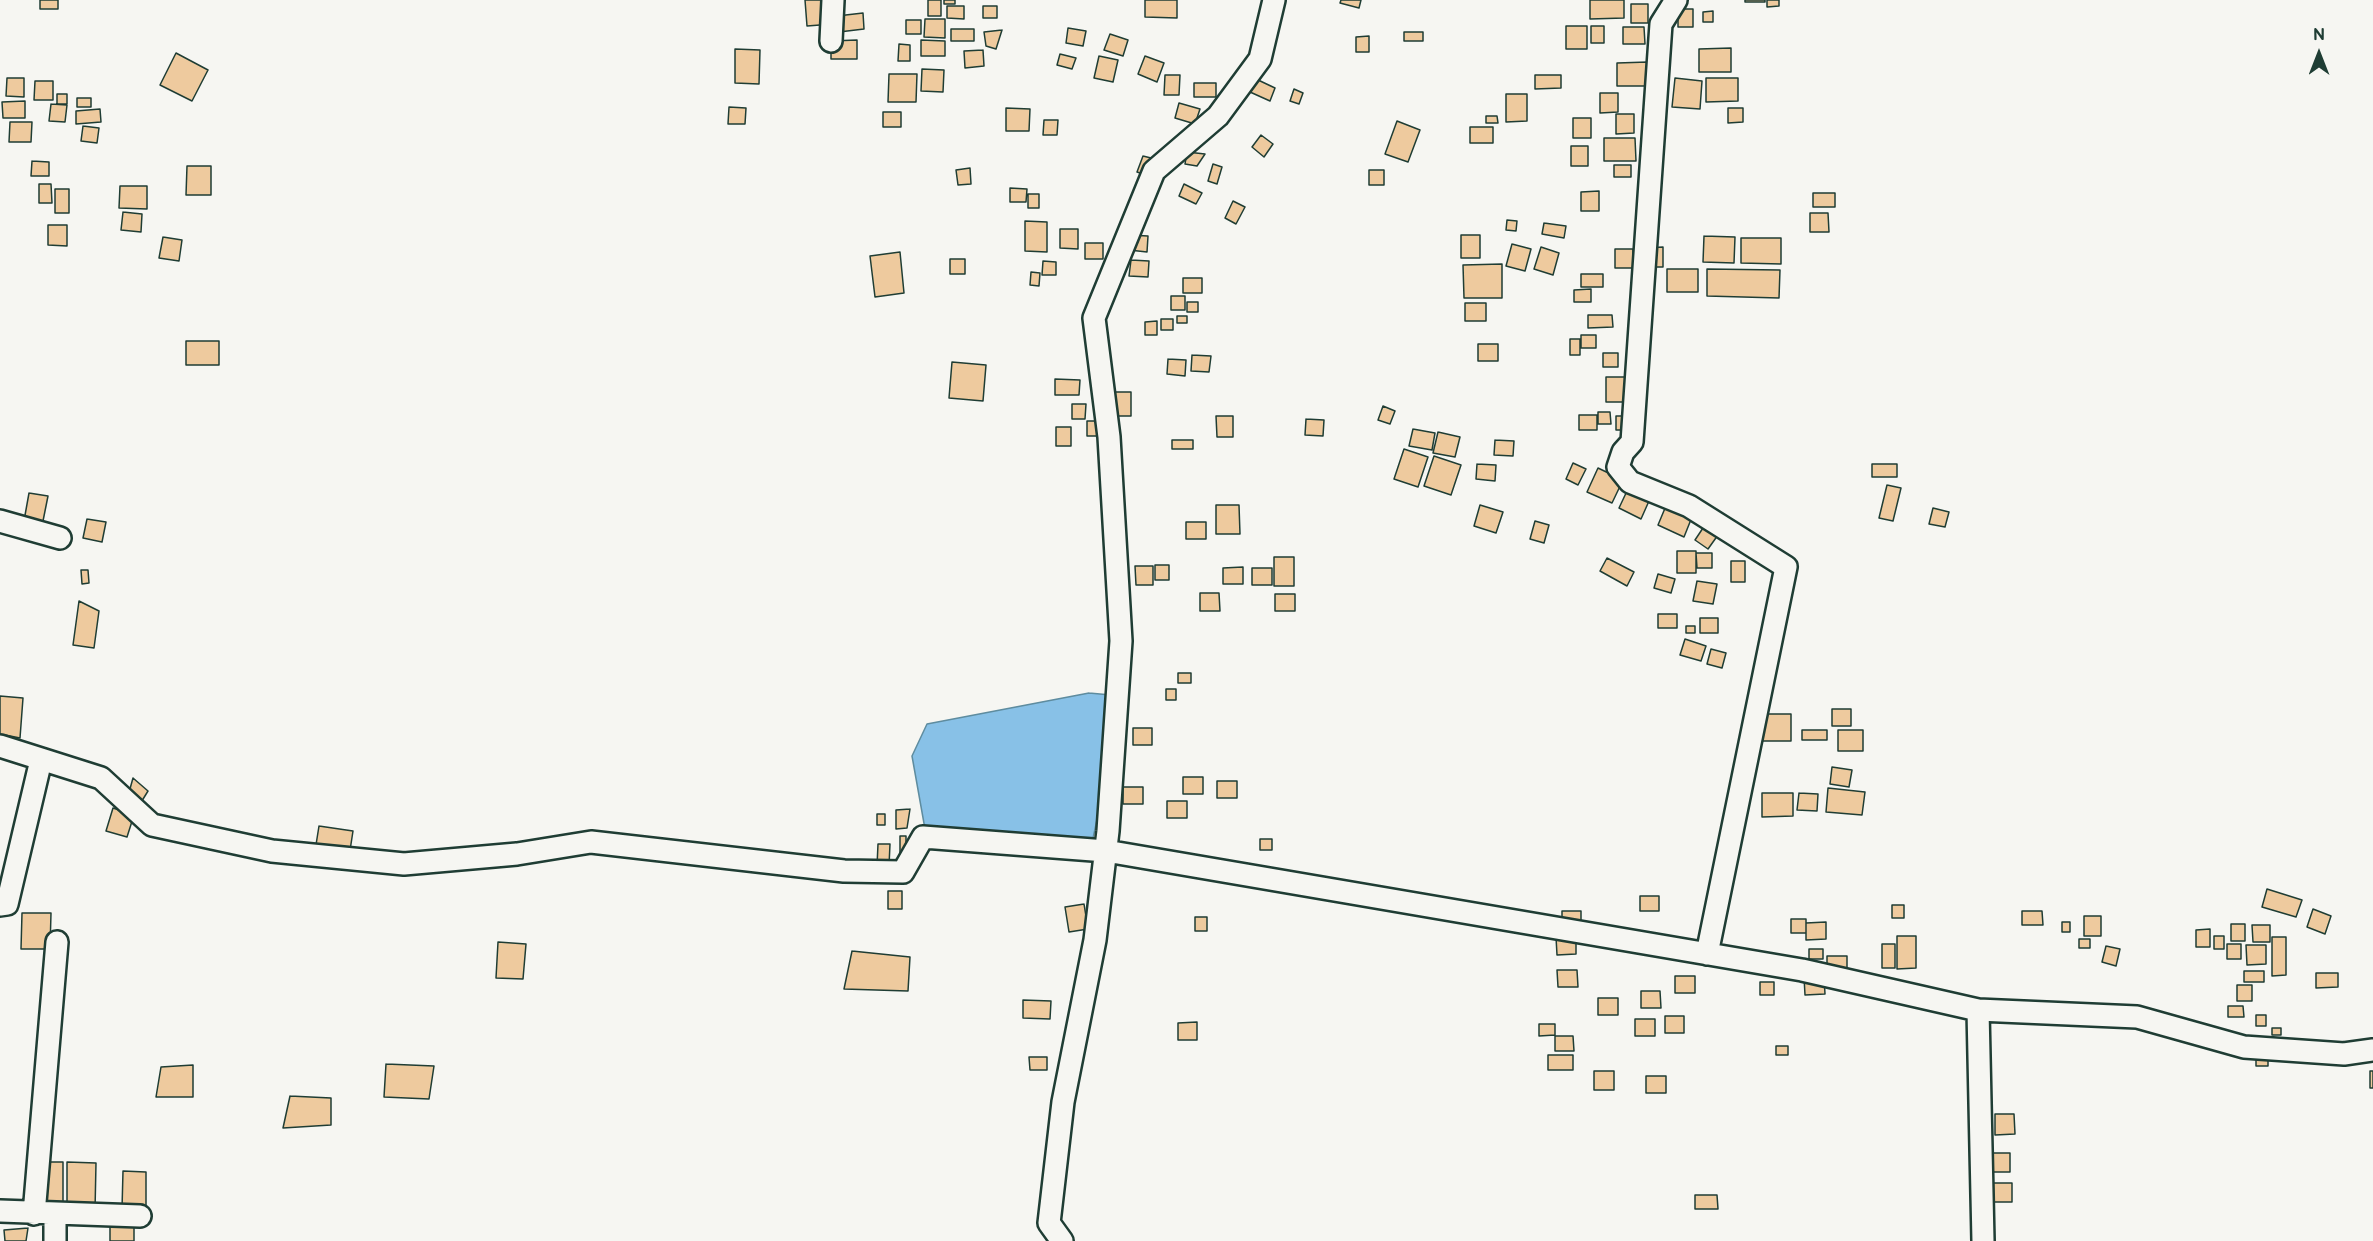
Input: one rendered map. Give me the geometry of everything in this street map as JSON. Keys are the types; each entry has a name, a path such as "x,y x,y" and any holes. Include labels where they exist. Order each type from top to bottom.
{"street":[{"path":"831,41 833,0"},
{"path":"1062,1241 1049,1223 1063,1102 1095,940 1106,851 1121,641 1109,437 1094,318 1154,171 1218,116 1260,59 1274,0"},
{"path":"1676,0 1661,24 1632,442 1623,452 1618,467 1630,483 1689,506 1786,567 1707,954"},
{"path":"0,521 60,538"},
{"path":"0,746 101,778 153,825 272,851 404,864 517,854 591,842 867,871 903,872 923,837 1106,851 1802,970 1978,1010 2137,1017 2244,1047 2344,1054 2373,1050"},
{"path":"0,905 7,904 41,760"},
{"path":"55,1241 45,1214 57,942"},
{"path":"1978,1010 1983,1241"},
{"path":"0,1211 140,1216"}],"water":[{"path":"1089,693 1111,695 1101,801 1092,843 925,829 912,756 927,724"}],"building":[{"path":"40,0 58,0 58,9 40,9"},
{"path":"805,0 832,0 833,24 807,26"},
{"path":"928,0 941,0 941,16 928,16"},
{"path":"944,0 955,0 955,4 944,4"},
{"path":"1145,0 1177,0 1177,18 1145,17"},
{"path":"1341,0 1361,0 1359,8 1340,3"},
{"path":"1590,0 1624,0 1624,18 1590,19"},
{"path":"1745,0 1765,0 1765,2 1745,2"},
{"path":"1767,0 1779,0 1779,6 1767,7"},
{"path":"1631,4 1648,4 1648,23 1631,23"},
{"path":"947,6 964,6 964,19 947,18"},
{"path":"983,6 997,6 997,18 983,18"},
{"path":"1678,9 1693,9 1693,27 1678,27"},
{"path":"1713,11 1713,22 1703,22 1703,12"},
{"path":"863,13 864,29 839,32 837,16"},
{"path":"925,19 945,19 945,38 924,37"},
{"path":"906,20 921,20 921,34 906,34"},
{"path":"1566,26 1587,26 1587,49 1566,49"},
{"path":"1591,26 1604,26 1604,43 1591,43"},
{"path":"1623,27 1644,27 1645,44 1623,44"},
{"path":"1068,28 1086,31 1083,46 1066,43"},
{"path":"951,29 974,29 974,41 951,41"},
{"path":"1002,30 996,49 986,46 984,32"},
{"path":"1404,32 1423,32 1423,41 1404,41"},
{"path":"1110,34 1128,40 1123,56 1104,50"},
{"path":"1369,36 1369,52 1356,52 1356,37"},
{"path":"857,40 857,59 831,59 831,41"},
{"path":"921,40 945,41 945,56 921,56"},
{"path":"899,44 910,45 910,61 898,61"},
{"path":"1731,48 1731,72 1699,72 1699,49"},
{"path":"735,49 760,50 759,84 735,83"},
{"path":"983,50 984,66 965,68 964,51"},
{"path":"176,53 208,70 192,101 160,85"},
{"path":"1060,54 1076,58 1072,69 1057,65"},
{"path":"1099,56 1118,60 1113,82 1094,78"},
{"path":"1145,56 1164,63 1157,82 1138,74"},
{"path":"1648,62 1648,86 1617,86 1617,63"},
{"path":"922,69 944,70 943,92 921,91"},
{"path":"889,74 917,74 916,102 888,102"},
{"path":"1165,75 1180,75 1179,95 1164,95"},
{"path":"1535,75 1561,75 1561,88 1535,89"},
{"path":"7,78 24,78 24,97 6,96"},
{"path":"1675,78 1702,81 1700,109 1672,107"},
{"path":"1706,78 1738,78 1738,101 1706,102"},
{"path":"1256,79 1275,88 1270,101 1250,92"},
{"path":"35,81 53,81 53,100 34,100"},
{"path":"1194,83 1216,83 1216,97 1194,97"},
{"path":"1294,89 1303,93 1299,104 1290,101"},
{"path":"1600,93 1618,93 1618,112 1600,113"},
{"path":"57,94 67,94 67,104 57,104"},
{"path":"1506,94 1527,94 1527,121 1506,122"},
{"path":"77,98 91,98 91,107 77,107"},
{"path":"25,101 25,118 3,118 2,102"},
{"path":"1179,103 1200,109 1195,124 1175,118"},
{"path":"51,104 67,105 65,122 49,121"},
{"path":"729,107 746,108 745,124 728,124"},
{"path":"1006,108 1030,109 1029,131 1006,131"},
{"path":"1728,108 1743,108 1743,122 1728,123"},
{"path":"100,109 101,122 76,124 76,111"},
{"path":"883,112 901,112 901,127 883,127"},
{"path":"1616,114 1634,114 1634,133 1616,134"},
{"path":"1486,116 1497,116 1498,123 1486,123"},
{"path":"1573,118 1591,118 1591,138 1573,138"},
{"path":"1044,120 1058,120 1057,135 1043,135"},
{"path":"1397,121 1420,130 1408,162 1385,154"},
{"path":"10,122 32,122 31,142 9,142"},
{"path":"83,126 99,128 97,143 81,141"},
{"path":"1470,127 1493,127 1493,143 1470,143"},
{"path":"1261,135 1273,144 1264,157 1252,147"},
{"path":"1604,138 1635,138 1636,161 1604,161"},
{"path":"1571,146 1588,146 1588,166 1571,166"},
{"path":"1187,152 1205,154 1197,166 1185,164"},
{"path":"1143,156 1151,158 1146,175 1137,172"},
{"path":"32,161 49,162 49,176 31,176"},
{"path":"1213,164 1222,167 1217,184 1208,181"},
{"path":"1614,165 1631,165 1631,177 1614,177"},
{"path":"187,166 211,166 211,195 186,195"},
{"path":"970,168 971,184 958,185 956,170"},
{"path":"1369,170 1384,170 1384,185 1369,185"},
{"path":"39,184 51,184 52,203 39,203"},
{"path":"1184,184 1202,193 1196,204 1179,196"},
{"path":"120,186 147,186 147,209 119,208"},
{"path":"1010,188 1027,189 1026,202 1010,202"},
{"path":"55,189 69,189 69,213 55,213"},
{"path":"1599,191 1599,211 1581,211 1581,192"},
{"path":"1813,193 1835,193 1835,207 1813,207"},
{"path":"1028,194 1039,194 1039,208 1028,208"},
{"path":"1233,201 1245,207 1236,224 1225,218"},
{"path":"123,212 142,214 141,232 121,230"},
{"path":"1810,213 1828,213 1829,232 1810,232"},
{"path":"1507,220 1517,221 1516,231 1506,230"},
{"path":"1025,221 1047,222 1047,252 1025,251"},
{"path":"1544,223 1566,226 1564,238 1542,234"},
{"path":"48,225 67,225 67,246 48,245"},
{"path":"1060,229 1078,229 1078,249 1060,248"},
{"path":"1130,235 1148,236 1147,252 1129,250"},
{"path":"1461,235 1480,235 1480,258 1461,258"},
{"path":"1704,236 1735,237 1734,263 1703,262"},
{"path":"163,237 182,240 179,261 159,258"},
{"path":"1741,238 1781,238 1781,264 1741,263"},
{"path":"1085,243 1103,243 1103,259 1085,259"},
{"path":"1512,244 1531,249 1525,271 1506,266"},
{"path":"1541,247 1559,253 1553,275 1534,269"},
{"path":"1663,247 1663,267 1645,267 1645,248"},
{"path":"1615,249 1633,249 1633,268 1615,268"},
{"path":"900,252 904,293 875,297 870,256"},
{"path":"950,259 965,259 965,274 950,274"},
{"path":"1131,260 1149,261 1148,277 1129,276"},
{"path":"1043,261 1056,262 1056,275 1042,275"},
{"path":"1502,264 1502,298 1464,298 1463,265"},
{"path":"1667,269 1698,269 1698,292 1667,292"},
{"path":"1707,269 1780,270 1779,298 1707,296"},
{"path":"1031,272 1040,273 1039,286 1030,285"},
{"path":"1581,274 1603,274 1603,287 1581,287"},
{"path":"1183,278 1202,278 1202,293 1183,293"},
{"path":"1591,289 1591,302 1574,302 1574,290"},
{"path":"1171,296 1185,296 1185,310 1171,310"},
{"path":"1187,302 1198,302 1198,312 1187,312"},
{"path":"1465,303 1486,303 1486,321 1465,321"},
{"path":"1588,315 1612,315 1613,327 1588,328"},
{"path":"1177,316 1187,316 1187,323 1177,323"},
{"path":"1161,319 1173,319 1173,330 1161,330"},
{"path":"1157,321 1157,335 1145,335 1145,322"},
{"path":"1581,335 1596,335 1596,348 1581,348"},
{"path":"1570,339 1580,339 1580,355 1570,355"},
{"path":"186,341 219,341 219,365 186,365"},
{"path":"1478,344 1498,344 1498,361 1478,361"},
{"path":"1603,353 1618,353 1618,367 1603,367"},
{"path":"1192,355 1211,356 1209,372 1191,371"},
{"path":"1168,359 1186,360 1185,376 1167,374"},
{"path":"952,362 986,365 983,401 949,398"},
{"path":"1606,377 1632,377 1632,402 1606,402"},
{"path":"1055,379 1080,380 1079,395 1055,395"},
{"path":"1115,392 1131,392 1131,416 1116,416"},
{"path":"1072,404 1086,404 1085,419 1072,419"},
{"path":"1383,406 1395,411 1390,424 1378,420"},
{"path":"1598,412 1610,412 1611,424 1598,424"},
{"path":"1579,415 1597,415 1597,430 1579,430"},
{"path":"1216,416 1233,416 1233,437 1217,437"},
{"path":"1616,416 1630,416 1630,430 1616,430"},
{"path":"1306,419 1324,420 1323,436 1305,435"},
{"path":"1087,421 1101,421 1101,436 1087,436"},
{"path":"1056,427 1071,427 1071,446 1056,446"},
{"path":"1413,429 1435,433 1432,450 1409,446"},
{"path":"1438,432 1460,437 1455,457 1433,453"},
{"path":"1172,440 1193,440 1193,449 1172,449"},
{"path":"1495,440 1514,441 1513,456 1494,455"},
{"path":"1404,449 1428,457 1418,487 1394,479"},
{"path":"1434,456 1461,465 1451,495 1424,486"},
{"path":"1573,463 1586,469 1578,485 1566,479"},
{"path":"1477,464 1496,465 1495,481 1476,479"},
{"path":"1872,464 1897,464 1897,477 1872,477"},
{"path":"1598,468 1623,480 1612,503 1587,492"},
{"path":"1887,485 1901,488 1893,521 1879,518"},
{"path":"1627,491 1649,501 1641,519 1619,508"},
{"path":"29,493 48,496 40,536 22,532"},
{"path":"1668,501 1694,512 1684,537 1658,525"},
{"path":"1216,505 1239,505 1240,534 1216,534"},
{"path":"1480,505 1503,512 1496,533 1474,526"},
{"path":"1933,508 1949,512 1945,527 1929,524"},
{"path":"87,519 106,522 102,542 83,538"},
{"path":"1535,521 1549,525 1544,543 1530,539"},
{"path":"1186,522 1206,522 1206,539 1186,539"},
{"path":"1705,525 1718,535 1708,549 1695,540"},
{"path":"1677,551 1696,551 1696,573 1677,573"},
{"path":"1696,553 1712,553 1712,568 1697,568"},
{"path":"1274,557 1294,557 1294,586 1274,586"},
{"path":"1607,558 1634,572 1627,586 1600,571"},
{"path":"1731,561 1745,561 1745,582 1731,582"},
{"path":"1155,565 1169,565 1169,580 1155,580"},
{"path":"1135,566 1153,566 1153,585 1136,585"},
{"path":"1243,567 1243,584 1223,584 1223,568"},
{"path":"1252,568 1272,568 1272,585 1252,585"},
{"path":"81,570 88,570 89,583 82,584"},
{"path":"1658,574 1675,579 1671,593 1654,588"},
{"path":"1697,581 1717,584 1713,604 1693,601"},
{"path":"1200,593 1219,593 1220,611 1200,611"},
{"path":"1275,594 1295,594 1295,611 1275,611"},
{"path":"79,601 99,611 94,648 73,645"},
{"path":"1658,614 1677,614 1677,628 1658,628"},
{"path":"1700,618 1718,618 1718,633 1700,633"},
{"path":"1686,626 1695,626 1695,633 1686,633"},
{"path":"1685,639 1706,646 1701,661 1680,655"},
{"path":"1711,649 1726,653 1722,668 1707,664"},
{"path":"1178,673 1191,673 1191,683 1178,683"},
{"path":"1166,689 1176,689 1176,700 1166,700"},
{"path":"0,696 23,698 20,738 0,734"},
{"path":"1832,709 1851,709 1851,726 1832,726"},
{"path":"1761,714 1791,714 1791,741 1761,741"},
{"path":"1133,728 1152,728 1152,745 1133,745"},
{"path":"1802,730 1827,730 1827,740 1802,740"},
{"path":"1838,730 1863,730 1863,751 1838,751"},
{"path":"1832,767 1852,770 1849,787 1830,784"},
{"path":"1183,777 1203,777 1203,794 1183,794"},
{"path":"133,778 148,791 140,804 128,796"},
{"path":"1217,781 1237,781 1237,798 1217,798"},
{"path":"1123,787 1143,787 1143,804 1123,804"},
{"path":"1828,788 1865,792 1862,815 1826,812"},
{"path":"1762,793 1793,793 1793,816 1762,817"},
{"path":"1799,793 1818,794 1817,811 1797,810"},
{"path":"1167,801 1187,801 1187,818 1167,818"},
{"path":"113,808 134,815 127,837 106,831"},
{"path":"910,809 907,828 896,829 896,810"},
{"path":"877,814 885,814 885,825 877,825"},
{"path":"319,826 353,831 349,857 315,851"},
{"path":"900,836 906,836 906,859 900,863"},
{"path":"1260,839 1272,839 1272,850 1260,850"},
{"path":"878,844 890,844 889,866 877,866"},
{"path":"2267,889 2302,900 2296,917 2262,907"},
{"path":"888,891 902,891 902,909 888,909"},
{"path":"1640,896 1659,896 1659,911 1640,911"},
{"path":"1084,904 1088,929 1069,932 1065,907"},
{"path":"1892,905 1904,905 1904,918 1892,918"},
{"path":"2313,909 2331,916 2325,934 2307,927"},
{"path":"1562,911 1581,911 1581,928 1562,928"},
{"path":"2022,911 2042,911 2043,925 2022,925"},
{"path":"22,913 51,913 50,949 21,949"},
{"path":"2084,916 2101,916 2101,936 2084,936"},
{"path":"1195,917 1207,917 1207,931 1195,931"},
{"path":"1791,919 1806,919 1806,933 1791,933"},
{"path":"1826,922 1826,939 1806,940 1806,923"},
{"path":"2062,922 2070,922 2070,932 2062,932"},
{"path":"2231,924 2245,924 2245,941 2231,941"},
{"path":"2252,925 2270,925 2270,942 2253,942"},
{"path":"2210,929 2210,947 2196,947 2196,930"},
{"path":"1897,936 1916,936 1916,968 1897,969"},
{"path":"2214,936 2224,936 2224,949 2214,949"},
{"path":"1556,937 1576,937 1576,954 1557,955"},
{"path":"2272,937 2286,937 2286,975 2272,976"},
{"path":"2079,939 2090,939 2090,948 2079,948"},
{"path":"498,942 526,944 523,979 496,978"},
{"path":"1882,944 1895,944 1895,968 1882,968"},
{"path":"2227,944 2241,944 2241,959 2227,959"},
{"path":"2246,945 2266,945 2266,964 2247,965"},
{"path":"2106,946 2120,949 2116,966 2102,962"},
{"path":"1809,949 1823,949 1823,959 1809,959"},
{"path":"852,951 910,957 908,991 844,989"},
{"path":"1827,956 1847,956 1847,973 1827,973"},
{"path":"1557,970 1577,970 1578,987 1558,987"},
{"path":"2244,971 2264,971 2264,982 2244,982"},
{"path":"2316,973 2338,973 2338,987 2316,988"},
{"path":"1675,976 1695,976 1695,993 1675,993"},
{"path":"1804,977 1824,977 1825,994 1805,995"},
{"path":"1760,982 1774,982 1774,995 1760,995"},
{"path":"2237,985 2252,985 2252,1001 2237,1001"},
{"path":"1641,991 1660,991 1661,1008 1641,1008"},
{"path":"1598,998 1618,998 1618,1015 1598,1015"},
{"path":"1023,1000 1051,1001 1050,1019 1023,1018"},
{"path":"2228,1006 2243,1006 2244,1017 2228,1017"},
{"path":"2256,1015 2266,1015 2266,1026 2256,1026"},
{"path":"1665,1016 1684,1016 1684,1033 1665,1033"},
{"path":"1635,1019 1655,1019 1655,1036 1635,1036"},
{"path":"1197,1022 1197,1040 1178,1040 1178,1023"},
{"path":"1539,1024 1555,1024 1555,1035 1539,1036"},
{"path":"2272,1028 2281,1028 2281,1035 2272,1035"},
{"path":"1555,1036 1573,1036 1574,1051 1555,1051"},
{"path":"1776,1046 1788,1046 1788,1055 1776,1055"},
{"path":"1548,1055 1573,1055 1573,1070 1548,1070"},
{"path":"2256,1056 2268,1056 2268,1066 2256,1066"},
{"path":"1029,1057 1047,1057 1047,1070 1030,1070"},
{"path":"386,1064 434,1066 429,1099 384,1097"},
{"path":"193,1065 193,1097 156,1097 161,1067"},
{"path":"1594,1071 1614,1071 1614,1090 1594,1090"},
{"path":"2370,1071 2373,1071 2373,1088 2370,1088"},
{"path":"1646,1076 1666,1076 1666,1093 1646,1093"},
{"path":"290,1096 331,1098 331,1125 283,1128"},
{"path":"1995,1114 2014,1114 2015,1134 1995,1135"},
{"path":"1992,1153 2010,1153 2010,1172 1992,1172"},
{"path":"40,1162 63,1162 63,1208 39,1208"},
{"path":"67,1162 96,1163 95,1211 67,1210"},
{"path":"123,1171 146,1172 146,1210 122,1209"},
{"path":"1989,1183 2012,1183 2012,1202 1989,1202"},
{"path":"1695,1195 1717,1195 1718,1209 1695,1209"},
{"path":"110,1225 134,1225 134,1241 110,1241"},
{"path":"28,1228 26,1241 5,1241 4,1230"}]}
